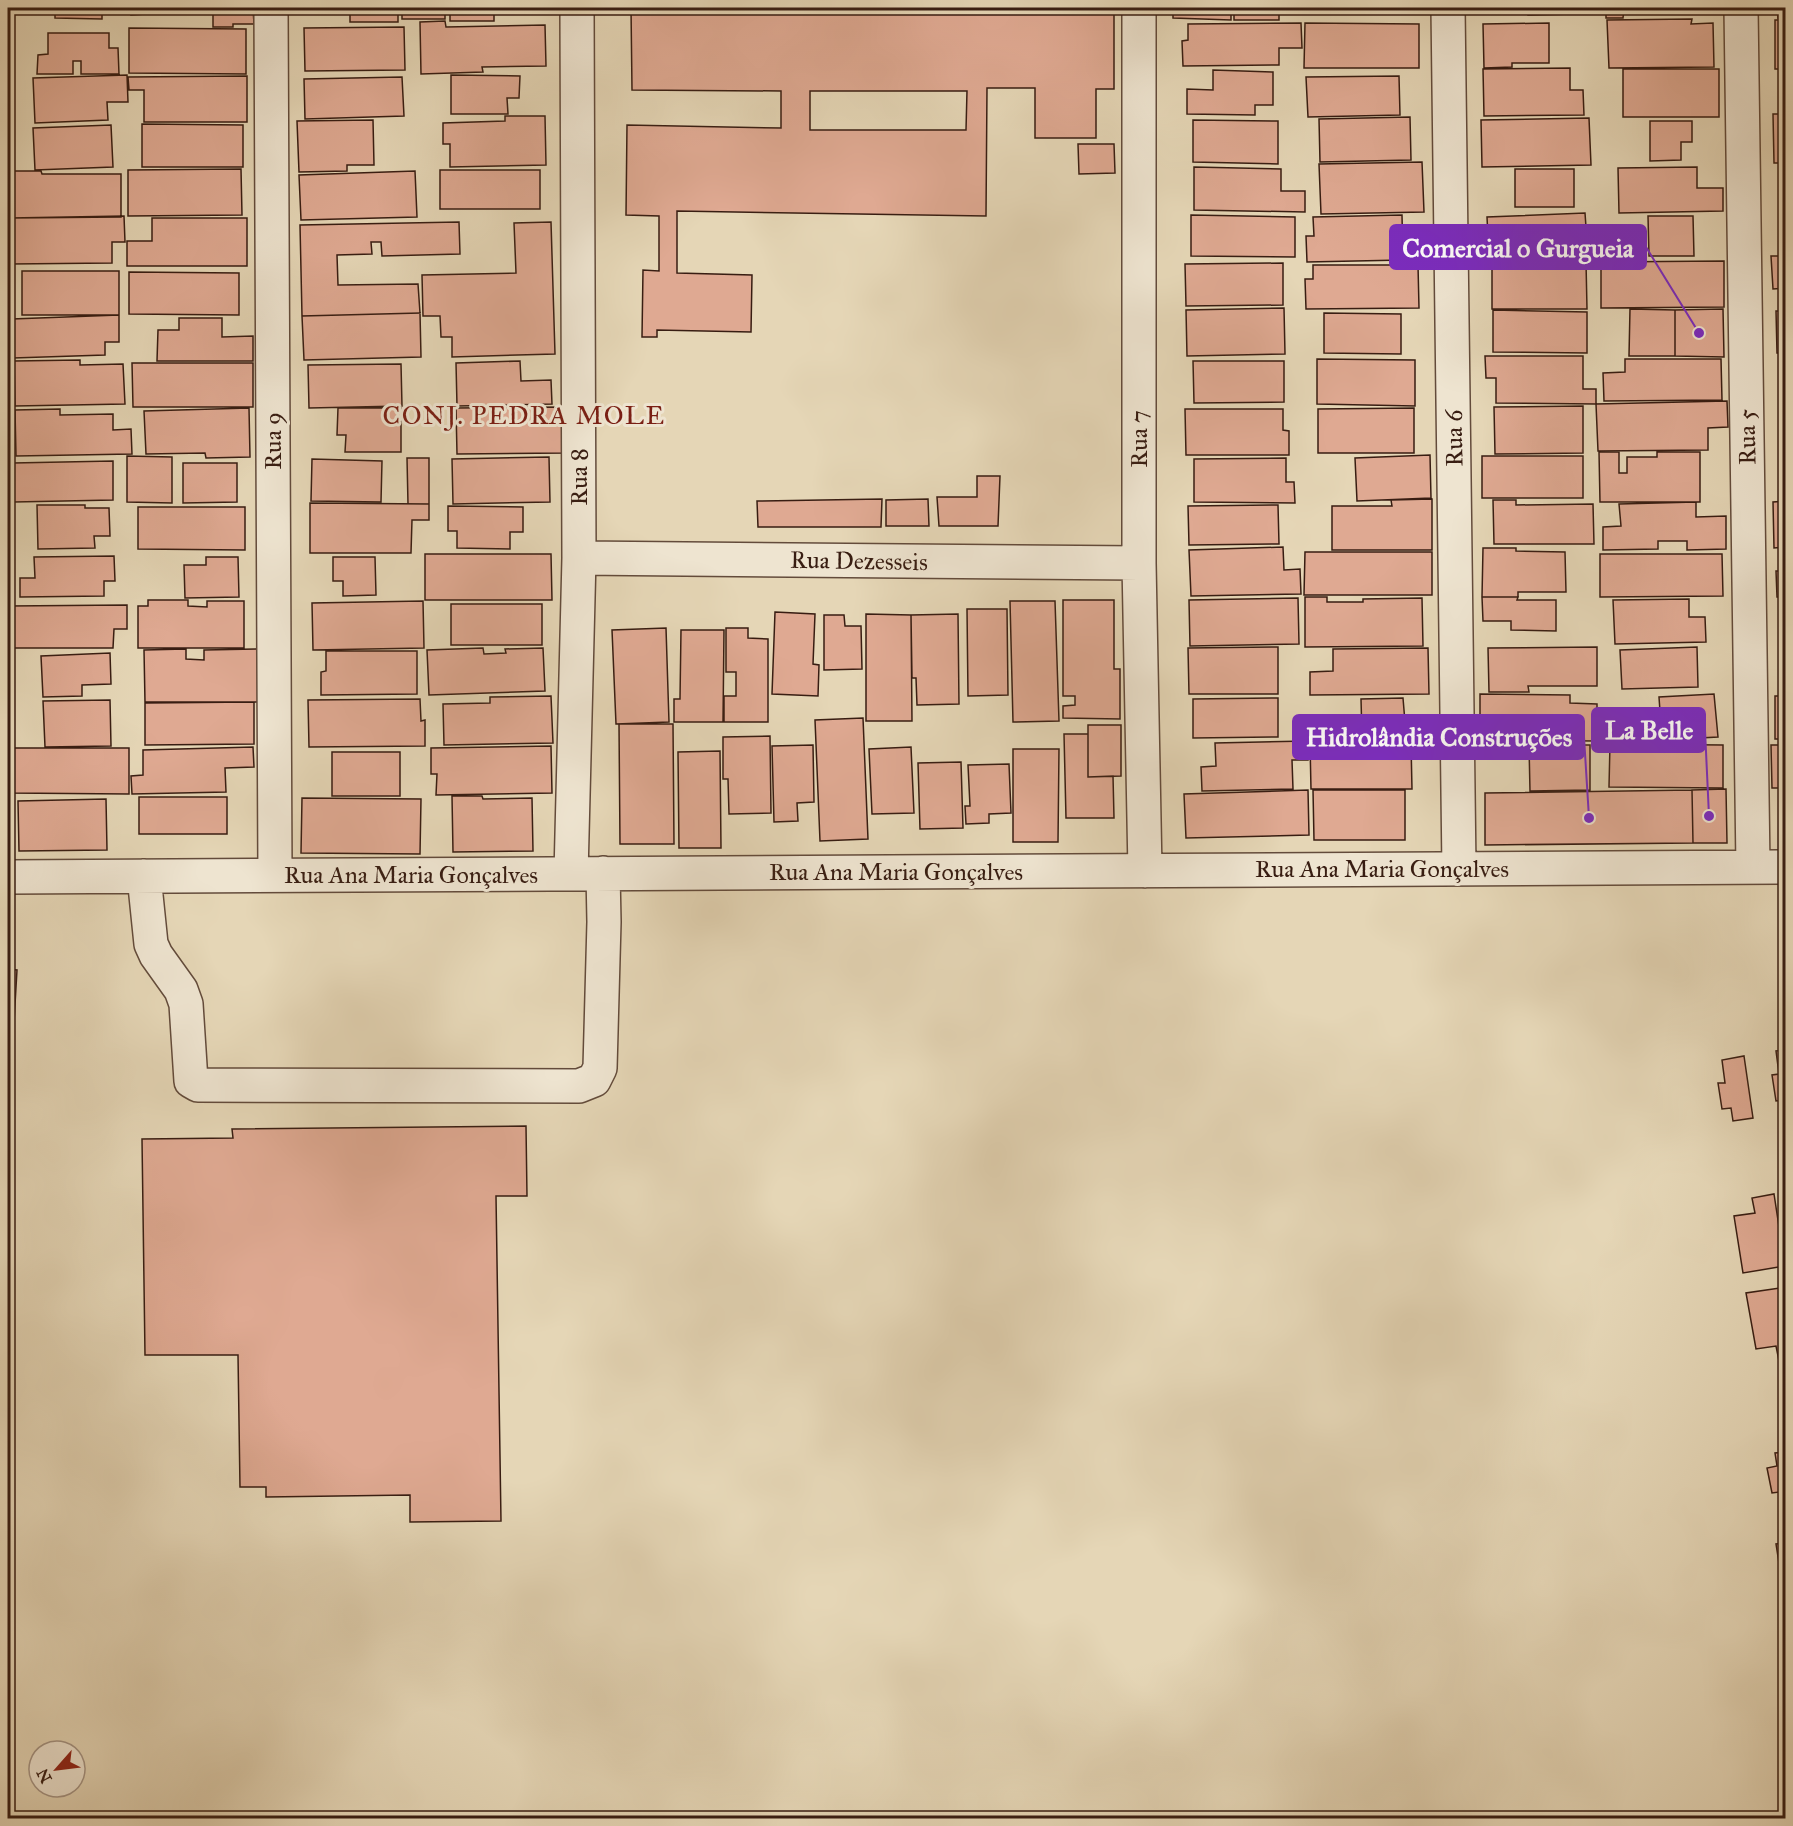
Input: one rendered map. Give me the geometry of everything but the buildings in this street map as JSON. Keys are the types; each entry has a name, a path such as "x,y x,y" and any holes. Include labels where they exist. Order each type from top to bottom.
{"street":[{"name":"Rua 9","path":"271,8 276,875"},
{"name":"Rua 8","path":"144,876 151,944 156,955 181,990 186,1004 191,1081 198,1085 579,1086 594,1080 600,1068 604,922 587,873 579,558 577,8"},
{"name":"Rua 7","path":"1139,8 1138,563 1145,870"},
{"name":"Rua 6","path":"1449,8 1459,869"},
{"name":"Rua 5","path":"1741,8 1754,867"},
{"name":"Rua Dezesseis","path":"579,558 1138,563"},
{"name":"Rua Ana Maria Gonçalves","path":"8,877 1785,867"}],"place":[{"name":"Comercial o Gurgueia","path":"1699,333"},
{"name":"La Belle","path":"1709,816"},
{"name":"Hidrolândia Construções","path":"1589,818"}],"district":[{"name":"CONJ. PEDRA MOLE","path":"524,415"}]}
